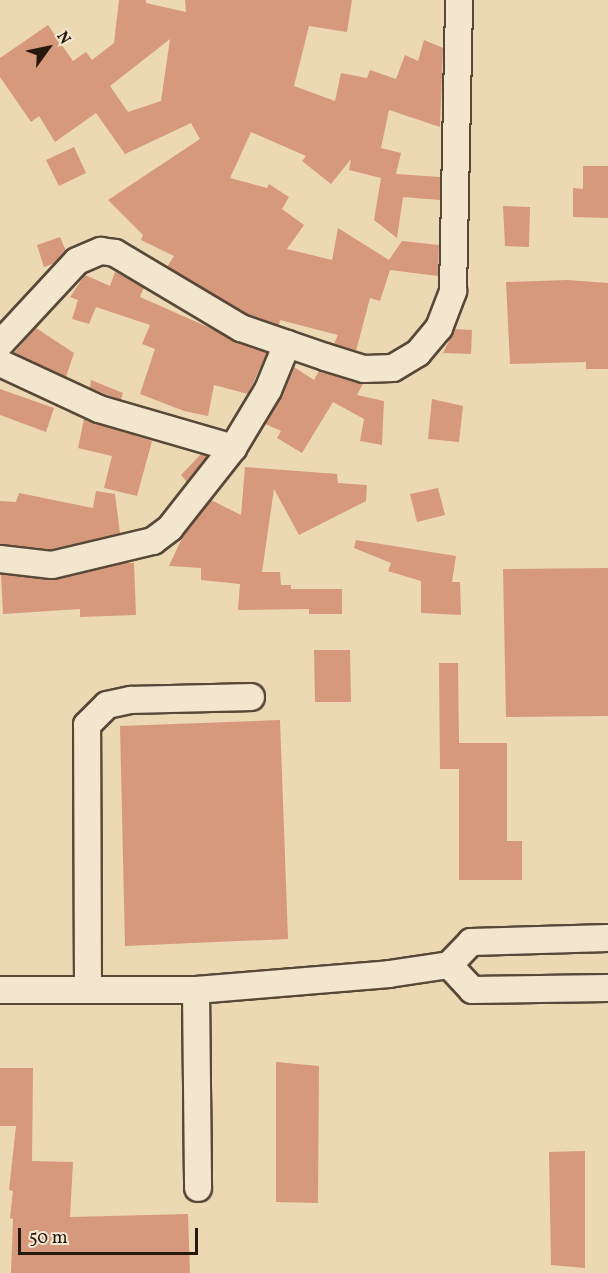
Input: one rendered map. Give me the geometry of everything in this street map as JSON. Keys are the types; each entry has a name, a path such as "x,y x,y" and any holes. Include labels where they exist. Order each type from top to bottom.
{"street":[{"path":"0,344 78,261 88,253 101,251 114,253 240,328 364,369 393,368 418,353 439,328 453,291 459,0"},
{"path":"0,559 52,564 153,541 170,528 234,448 268,390 287,344"},
{"path":"0,363 99,409 234,448"},
{"path":"88,988 87,725 107,705 130,700 251,697"},
{"path":"0,990 88,988 196,990 389,974 448,965 471,942 608,939"},
{"path":"448,965 472,990 608,988"},
{"path":"196,990 198,1188"}],"building":[{"path":"119,0 146,0 146,3 186,12 185,0 352,0 347,32 309,26 294,86 335,101 341,73 367,78 370,70 396,79 405,55 418,61 424,40 443,48 440,127 389,110 381,148 401,153 396,174 440,177 440,200 403,197 397,238 374,220 381,178 349,170 351,159 331,184 302,161 306,156 251,132 230,178 267,188 269,184 289,197 282,209 304,225 287,249 332,260 338,228 389,260 402,241 439,245 438,276 390,270 380,301 370,298 356,351 334,344 338,335 280,320 279,325 247,314 167,267 174,256 141,240 143,235 108,200 200,139 191,123 125,154 96,113 55,142 39,116 31,122 0,77 0,58 48,25 73,61 86,52 92,60 114,43","holes":["170,39 161,101 128,112 110,86"]},
{"path":"74,147 86,173 59,186 46,160"},
{"path":"583,166 608,166 608,218 573,217 573,188 583,189"},
{"path":"503,206 530,207 529,247 505,246"},
{"path":"60,237 66,251 55,263 44,267 37,245"},
{"path":"115,272 144,287 140,297 267,353 248,394 214,385 208,416 184,411 140,394 155,349 142,344 150,325 96,307 89,324 72,319 78,300 70,297 85,275 110,286"},
{"path":"567,280 608,283 608,369 586,369 586,362 510,364 506,282"},
{"path":"36,328 74,353 66,377 14,353"},
{"path":"455,329 472,330 471,354 443,353"},
{"path":"294,367 314,380 319,371 363,384 357,395 384,401 382,445 360,441 364,419 333,402 302,453 277,438 281,431 265,424"},
{"path":"91,380 123,393 121,400 90,388"},
{"path":"0,389 54,408 46,432 0,415"},
{"path":"432,399 463,406 459,442 428,439"},
{"path":"84,419 152,441 137,496 104,488 112,456 78,448"},
{"path":"201,454 207,456 187,482 181,475"},
{"path":"245,467 337,474 338,483 367,485 366,501 299,535 274,489 262,572 280,572 281,585 291,585 291,589 342,589 342,614 309,614 309,609 238,610 240,584 201,580 201,568 169,566 183,536 211,500 241,515"},
{"path":"438,488 445,515 417,522 410,494"},
{"path":"96,491 115,494 120,533 51,550 0,544 0,501 16,502 19,493 93,508"},
{"path":"356,540 456,556 452,582 460,582 461,615 421,613 421,581 388,571 391,563 354,548"},
{"path":"123,563 134,563 136,615 80,617 80,609 3,614 1,574 55,580"},
{"path":"608,568 608,716 506,717 503,569"},
{"path":"314,650 350,650 351,702 315,702"},
{"path":"439,663 458,663 459,743 507,743 507,841 522,841 522,880 459,880 459,769 440,769"},
{"path":"280,720 288,939 125,946 120,726"},
{"path":"276,1062 319,1066 318,1203 276,1202"},
{"path":"0,1068 33,1068 32,1161 73,1162 70,1217 188,1214 190,1273 11,1273 13,1219 10,1218 13,1191 9,1190 16,1126 0,1126"},
{"path":"585,1151 585,1268 551,1265 549,1152"}]}
